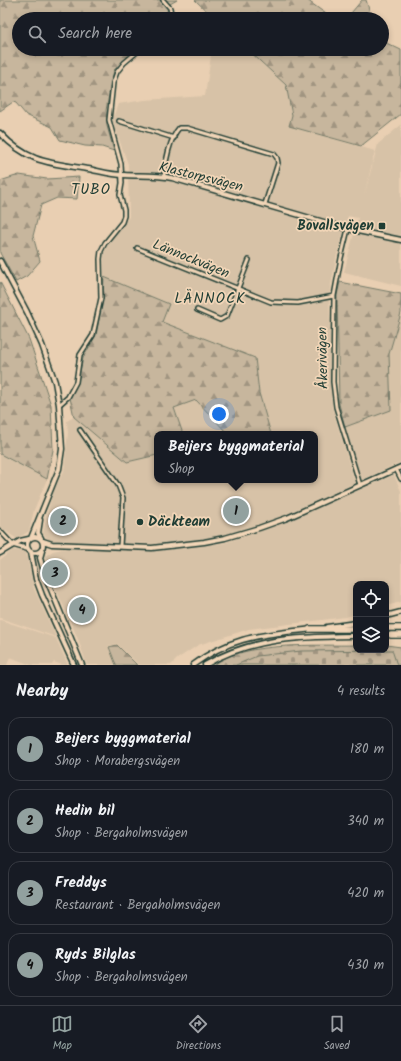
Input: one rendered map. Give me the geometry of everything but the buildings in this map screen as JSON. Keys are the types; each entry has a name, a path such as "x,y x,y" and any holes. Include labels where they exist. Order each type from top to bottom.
{"highway":[{"path":"389,628 401,628"},
{"path":"310,629 353,629"},
{"path":"389,635 401,636"}],"main road":[{"name":"Klastorpsvägen","path":"0,133 20,150 39,160 52,164 122,175 164,176 348,229 401,240"},
{"path":"0,261 27,312 42,345 55,382 59,405 62,449 59,469 27,545 42,595 74,665"},
{"path":"0,553 20,541 36,537 52,544 160,547 225,538 283,520 401,466"},
{"path":"41,513 38,532 42,540 40,558 45,575 82,665"},
{"path":"14,545 38,553 48,548 52,544"},
{"path":"389,615 401,612"},
{"path":"193,665 214,651 244,639 271,633 353,623"},
{"path":"205,665 234,650 262,642 292,638 353,636"}],"street":[{"path":"163,0 170,8 171,12"},
{"path":"59,405 68,397 76,382 80,355 93,335 101,298 101,251 109,237 122,222 124,216 120,195 122,175 121,164 109,120 113,83 117,72 132,56"},
{"path":"119,121 174,138"},
{"path":"164,176 165,167 175,133 180,128 186,128 274,154 278,163 265,204"},
{"name":"Åkerivägen","path":"348,229 334,296 333,382 336,407 360,485"},
{"name":"Lännockvägen","path":"137,248 271,302 298,303 334,296"},
{"name":"Lännockvägen","path":"197,310 220,320 227,316 249,260"},
{"path":"80,430 118,485 123,498 120,546"},
{"path":"396,469 401,479"},
{"path":"0,531 14,545"}],"shaded area":[{"path":"211,56 255,56 286,85 292,115 289,126 375,151 364,196 378,144 401,125 401,286 344,272 358,218 348,216 337,254 329,295 332,407 355,483 275,519 221,536 162,544 50,541 43,533 54,490 64,471 68,433 67,421 74,417 127,462 154,456 154,483 318,483 318,431 270,431 259,393 255,358 162,322 169,304 104,277 103,255 109,242 129,217 128,164 112,120 118,104 145,100 205,96"},
{"path":"401,313 401,462 362,480 345,427 390,409 389,354"},
{"path":"196,400 225,431 182,431 174,408"},
{"path":"0,454 47,479 34,510 29,531 17,539 0,527"},
{"path":"394,475 401,491 401,602 389,605 389,581 353,581 353,615 249,629 198,645 177,659 171,665 139,665 117,644 108,646 115,665 87,665 78,639 48,574 45,556 53,551 67,548 165,550 224,543 276,526"},
{"path":"13,550 26,552 34,589 56,637 0,618 0,560"},
{"path":"0,620 56,638 68,665 62,665 54,662 52,665 31,665 10,657 7,665 0,665"}],"green space":[{"path":"0,0 177,0 170,4 167,12 12,12 12,56 130,56 114,70 106,110 107,126 114,151 102,147 85,146 60,140 52,127 26,115 16,103 13,102 0,111"},
{"path":"195,0 307,0 323,12 208,12"},
{"path":"362,0 366,0 370,12 352,12"},
{"path":"389,44 401,50 401,114 361,146 289,126 292,115 286,85 255,56 389,56"},
{"path":"19,175 47,179 79,177 77,199 57,198 41,205 33,236 40,261 27,276 16,282 0,253 0,181"},
{"path":"104,277 169,304 162,322 255,358 259,393 270,431 225,431 196,400 174,408 182,431 154,431 154,456 127,462 74,417 70,398 78,381 83,358 96,335 103,297"},
{"path":"0,282 29,339 51,405 53,450 47,479 0,454"},
{"path":"340,282 401,294 401,313 389,354 391,410 345,427 339,404 337,295"},
{"path":"117,645 137,665 116,665 109,647"},
{"path":"302,645 353,645 353,653 389,653 389,645 401,647 401,665 214,665 227,657 244,652 262,648"},
{"path":"353,650 353,653 389,653 389,650 392,650 397,665 236,665 257,656 301,651"}],"place":[{"name":"Bovallsvägen","path":"382,226"},
{"name":"Beijers byggmaterial","path":"236,511"},
{"name":"Hedin bil","path":"63,521"},
{"name":"Däckteam","path":"140,522"},
{"name":"Freddys","path":"55,573"},
{"name":"Ryds Bilglas","path":"82,610"}],"district":[{"name":"TUBO","path":"91,190"},
{"name":"LÄNNOCK","path":"210,299"}]}
